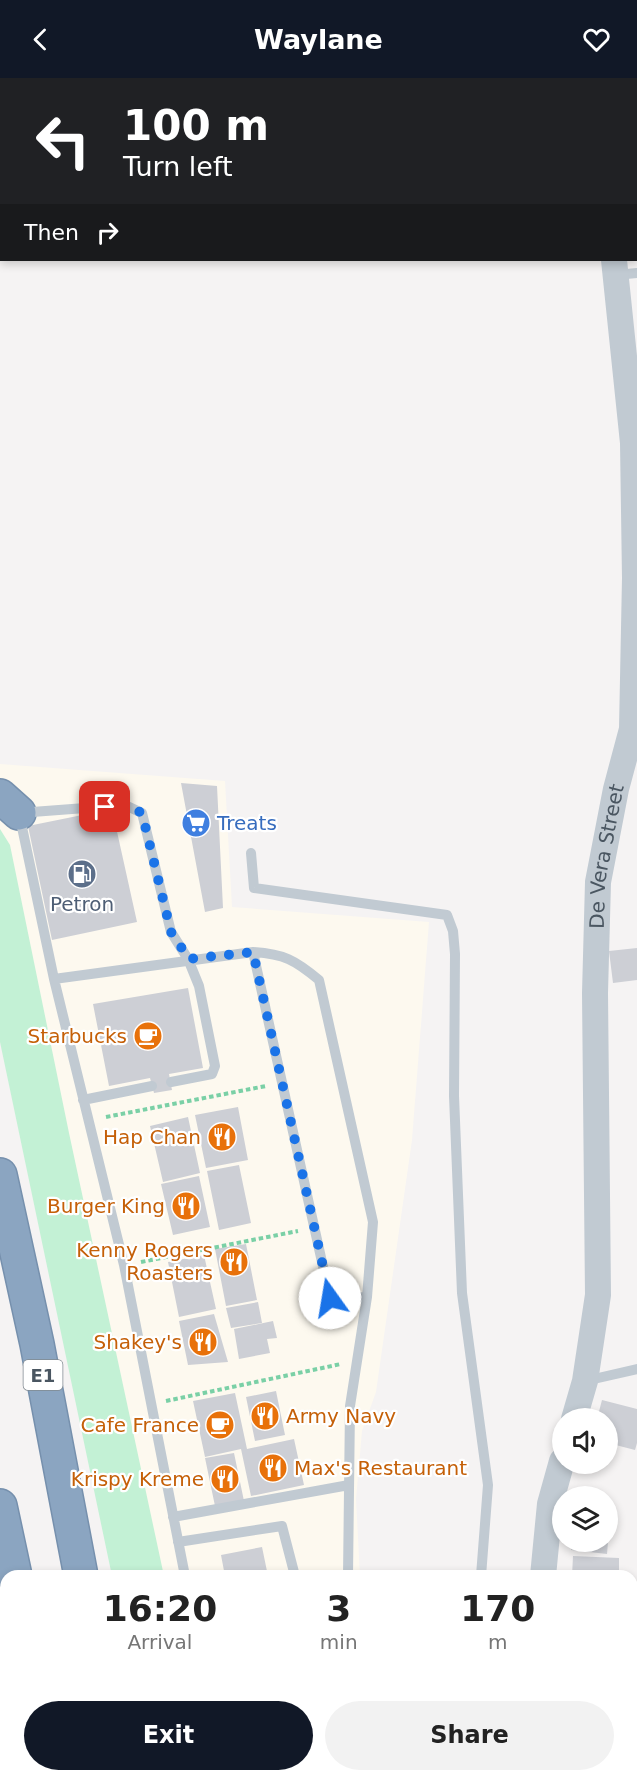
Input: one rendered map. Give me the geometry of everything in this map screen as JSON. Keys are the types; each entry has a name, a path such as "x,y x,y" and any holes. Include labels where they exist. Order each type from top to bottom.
{"highway":[{"name":"E1","path":"0,1175 38,1344 80,1570"},
{"path":"0,1506 14,1570"}],"street":[{"name":"De Vera Street","path":"577,1408 585,1381 598,1295 595,971 598,882 616,789 634,729 633,443 622,269"},
{"path":"544,1570 550,1504 558,1474"}],"lane":[{"path":"171,1082 212,1074 215,1066 199,986 189,959 171,932 142,813 125,805 10,804 124,1265 184,1570"},
{"path":"251,853 254,888 447,915 453,931 456,954 454,1096 462,1293 488,1485 481,1570"},
{"path":"253,952 330,1298 367,1297"},
{"path":"54,979 253,952 274,953 299,962 319,980 373,1222 367,1297 350,1406 348,1570"},
{"path":"83,1100 152,1086"},
{"path":"585,1381 637,1369"},
{"path":"173,1516 349,1485"},
{"path":"178,1542 282,1526 293,1570"}],"path":[{"path":"88,1120 282,1083"},
{"path":"124,1265 314,1227"},
{"path":"151,1404 357,1361"}],"shaded area":[{"path":"0,764 225,781 232,907 429,922 412,1140 376,1392 362,1431 356,1499 360,1570 112,1570 0,1040"}],"green space":[{"path":"0,829 10,845 163,1570 111,1570 0,1042"}],"building":[{"path":"181,783 217,786 223,908 205,912"},
{"name":"Petron","path":"112,809 137,922 52,940 28,826"},
{"path":"637,948 637,980 613,983 609,951"},
{"name":"Starbucks","path":"188,988 203,1068 169,1074 172,1090 154,1093 150,1078 109,1086 93,1004"},
{"name":"Hap Chan","path":"238,1107 248,1160 206,1168 195,1115"},
{"path":"188,1117 200,1173 163,1182 150,1126"},
{"path":"239,1165 251,1223 219,1230 207,1171"},
{"name":"Burger King","path":"199,1176 210,1227 173,1235 161,1184"},
{"name":"Kenny Rogers Roasters","path":"246,1244 257,1300 226,1306 215,1249"},
{"path":"204,1255 216,1309 179,1317 168,1262"},
{"path":"258,1302 262,1323 231,1328 226,1308"},
{"name":"Shakey's","path":"214,1314 228,1362 188,1365 179,1321"},
{"path":"273,1321 277,1338 267,1339 270,1353 239,1359 234,1329"},
{"name":"Army Navy","path":"276,1391 285,1435 255,1441 246,1397"},
{"path":"235,1393 247,1449 294,1439 304,1485 251,1496 241,1449 205,1457 193,1401"},
{"path":"602,1400 637,1409 635,1450 618,1446 618,1408 600,1408"},
{"name":"Krispy Kreme","path":"234,1453 244,1501 215,1506 205,1458"},
{"path":"262,1547 267,1570 224,1570 221,1555"},
{"path":"573,1556 619,1558 619,1570 572,1570"}],"place":[{"name":"Treats","path":"196,823"},
{"name":"Petron","path":"82,874"},
{"name":"Starbucks","path":"148,1036"},
{"name":"Hap Chan","path":"222,1137"},
{"name":"Burger King","path":"186,1206"},
{"name":"Kenny Rogers Roasters","path":"234,1262"},
{"name":"Shakey's","path":"203,1342"},
{"name":"Army Navy","path":"265,1416"},
{"name":"Cafe France","path":"220,1425"},
{"name":"Max's Restaurant","path":"273,1468"},
{"name":"Krispy Kreme","path":"225,1479"}],"route":[{"path":"105,807 125,805 142,813 171,932 189,959 253,952 330,1298"}]}
